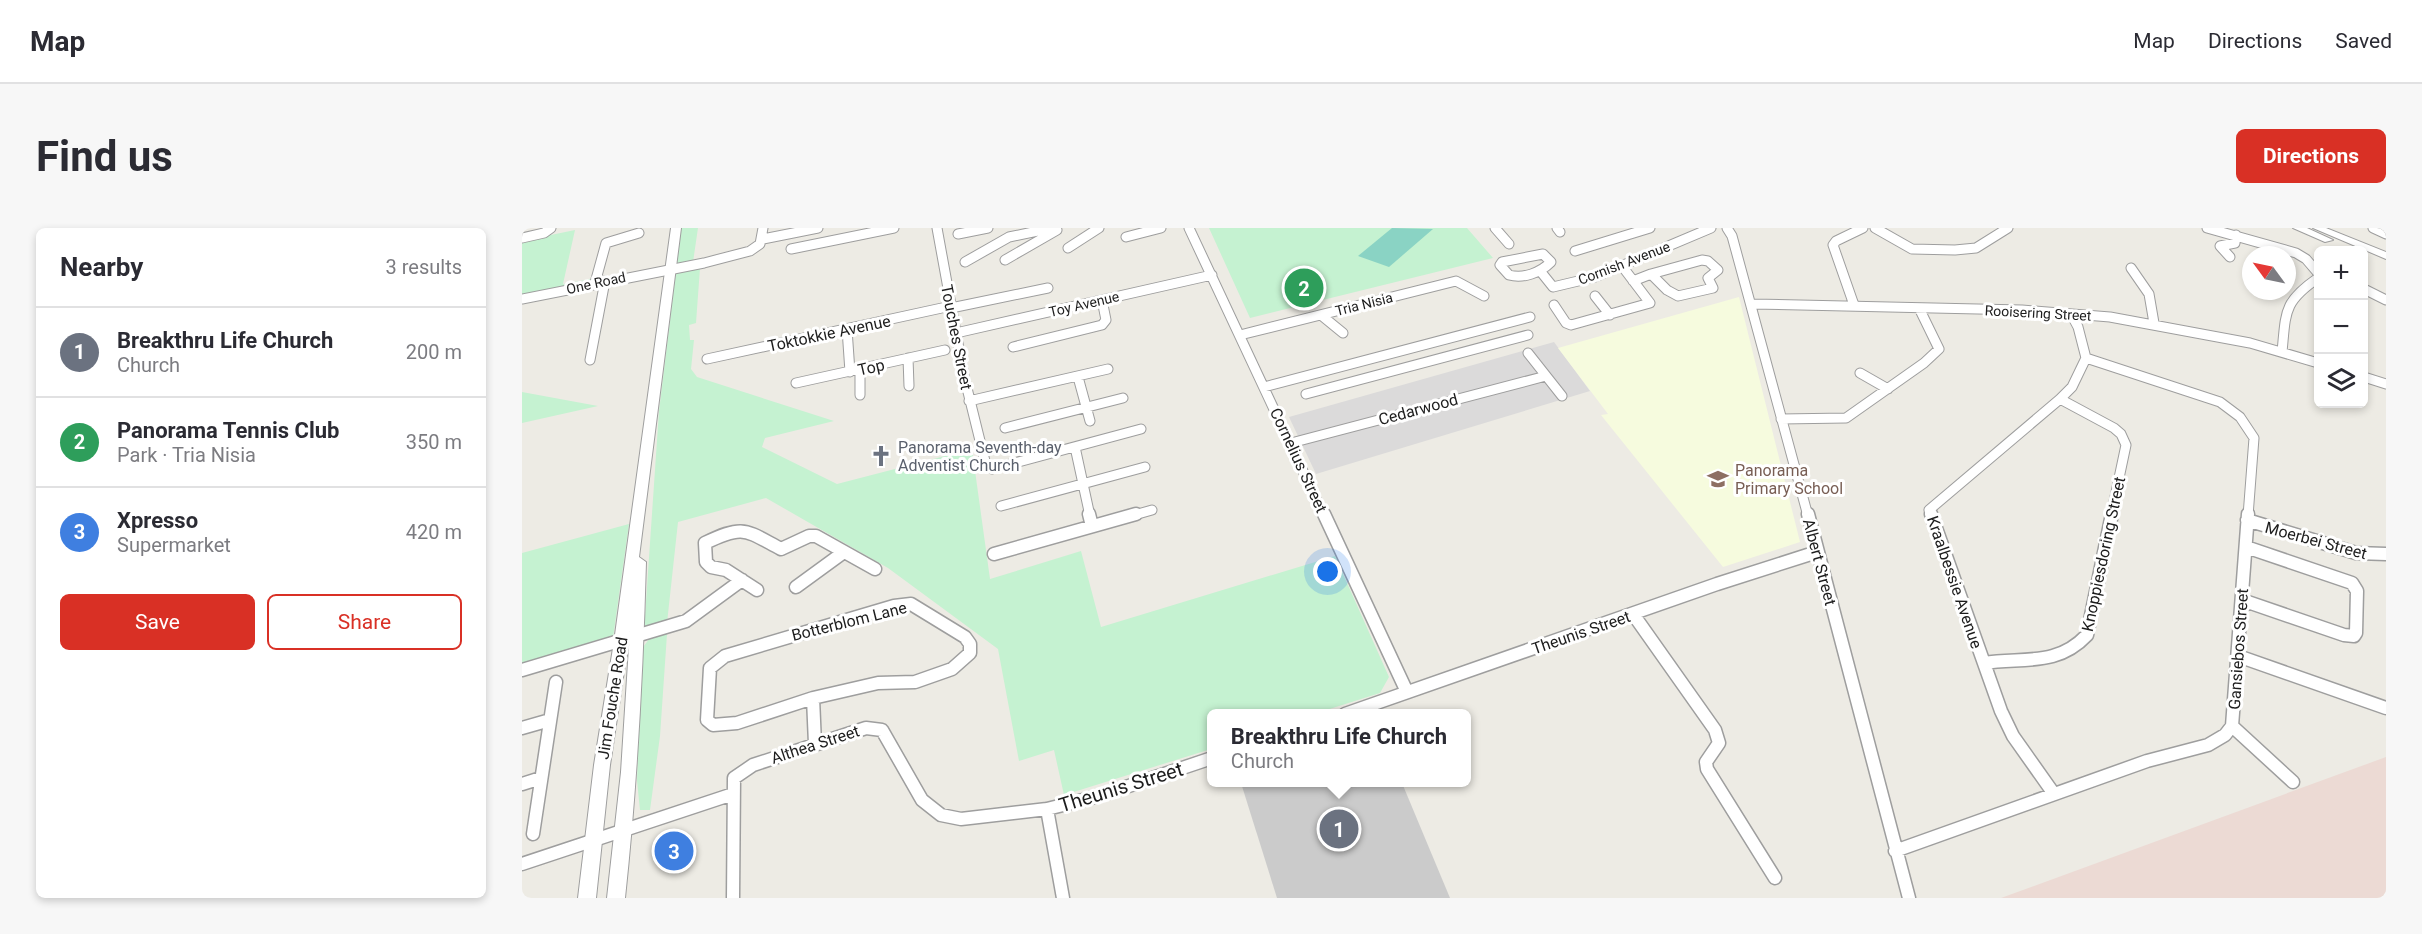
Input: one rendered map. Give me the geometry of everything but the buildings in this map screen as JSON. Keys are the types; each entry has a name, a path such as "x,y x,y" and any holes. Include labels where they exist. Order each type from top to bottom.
{"street":[{"path":"522,238 547,232 551,228"},
{"name":"Jim Fouche Road","path":"616,898 624,829 629,640 641,498 676,228"},
{"path":"763,239 764,228"},
{"name":"One Road","path":"522,299 697,264 750,251 759,246 763,239 818,228"},
{"path":"791,249 851,232 894,228"},
{"name":"Touches Street","path":"937,228 969,401 986,465 992,469 1075,447"},
{"path":"958,234 988,228"},
{"path":"965,262 1009,237 1052,228"},
{"path":"1005,260 1059,228"},
{"path":"1068,248 1099,228"},
{"path":"1126,237 1161,228"},
{"name":"Cornelius Street","path":"1190,228 1407,692"},
{"path":"1495,228 1509,244"},
{"path":"1575,251 1650,228"},
{"name":"Cornish Avenue","path":"1540,272 1549,284 1557,287 1622,266 1711,228"},
{"name":"Albert Street","path":"1727,228 1732,236 1752,303 1909,898"},
{"path":"1854,305 1833,247 1836,241 1863,228"},
{"path":"1875,228 1912,249 1964,250 1976,248 2008,228"},
{"path":"2207,228 2270,245 2286,246 2301,255 2314,268"},
{"path":"2247,238 2248,228"},
{"path":"2298,228 2342,246"},
{"path":"2318,228 2386,256"},
{"path":"2373,228 2386,234"},
{"path":"590,360 606,243 639,233"},
{"path":"2230,257 2220,246 2235,243 2236,235"},
{"path":"1543,254 1551,262 1540,272 1512,277 1507,275 1500,264 1543,254"},
{"path":"2368,257 2386,265"},
{"path":"1634,281 1651,274 1705,260 1718,270 1708,278 1714,285 1713,288 1677,297 1671,295 1651,274"},
{"path":"1554,305 1566,322 1571,325 1650,303 1622,266"},
{"path":"2131,268 2150,294 2154,324"},
{"name":"Toy Avenue","path":"956,333 1212,275"},
{"name":"Tria Nisia","path":"1240,335 1456,281 1484,296"},
{"path":"2282,352 2288,303 2297,293 2314,281"},
{"name":"Toktokkie Avenue","path":"707,359 1048,288"},
{"path":"2368,291 2386,300"},
{"path":"1595,296 1610,315"},
{"path":"1013,347 1102,325 1106,320 1102,300"},
{"name":"Rooisering Street","path":"1752,303 2022,310 2071,314 2154,324 2282,352 2314,362"},
{"path":"1781,419 1844,419 1938,351 1939,346 1919,308"},
{"path":"2071,314 2078,327 2086,358"},
{"path":"1321,315 1343,333"},
{"path":"1264,387 1530,317"},
{"path":"847,330 850,372"},
{"path":"1306,394 1528,335"},
{"name":"Top","path":"796,383 945,350"},
{"path":"1528,353 1562,396"},
{"path":"908,358 909,386"},
{"name":"Kraalbessie Avenue","path":"2054,794 2013,736 1929,510 2060,399 2072,387 2086,358"},
{"name":"Gansiebos Street","path":"1895,851 2147,761 2208,745 2225,735 2232,726 2254,438 2237,414 2220,402 2086,358"},
{"path":"1366,360 1376,375"},
{"path":"860,369 860,395"},
{"path":"969,401 1108,369"},
{"path":"1860,373 1888,389"},
{"name":"Cedarwood","path":"1291,443 1546,376"},
{"path":"1078,377 1090,420"},
{"path":"2368,378 2386,384"},
{"path":"1005,428 1123,398"},
{"name":"Knoppiesdoring Street","path":"1984,663 2043,660 2059,656 2071,650 2086,635 2126,445 2121,434 2114,428 2060,399"},
{"path":"1092,526 1075,447 1141,429"},
{"path":"1000,506 1145,467"},
{"path":"994,554 1152,510"},
{"name":"Moerbei Street","path":"2247,520 2356,553 2386,554"},
{"path":"757,590 706,562 705,543 725,533 746,530 777,548 787,547 809,536 816,536 874,569"},
{"path":"2242,600 2344,635 2354,636 2356,633 2357,591 2352,583 2246,547"},
{"path":"796,586 844,552"},
{"name":"Theunis Street","path":"1359,709 1817,552"},
{"path":"522,670 629,640 691,618 742,580"},
{"name":"Botterblom Lane","path":"914,604 965,637 970,644 970,653 952,669 915,682 878,683 813,698 723,726 713,725 707,720 710,668 725,656 894,606 914,604"},
{"path":"1633,614 1715,730 1719,743 1706,762 1707,769 1775,878"},
{"name":"Jim Fouche Road","path":"586,898 602,765 629,640"},
{"path":"2238,656 2386,708"},
{"path":"533,834 556,682"},
{"path":"813,698 816,744"},
{"path":"522,728 550,720"},
{"path":"2232,726 2293,782"},
{"name":"Althea Street","path":"733,794 734,777 753,765 866,728 878,728 884,734 922,800 941,815 974,819 1047,809"},
{"name":"Theunis Street","path":"1063,898 1047,809 1099,796 1207,760"},
{"path":"522,784 541,778"},
{"path":"522,864 733,794 733,898"}],"shaded area":[{"path":"681,228 698,228 693,262 676,264"},
{"path":"1209,228 1467,228 1493,258 1250,318"},
{"path":"1392,228 1433,229 1389,267 1358,256"},
{"path":"575,230 563,284 591,279 590,282 522,296 522,241"},
{"path":"700,268 696,323 689,325 690,340 694,340 691,369 697,377 834,421 765,438 762,447 837,484 972,449 990,579 1081,551 1101,627 1335,556 1389,677 1380,693 1330,709 1207,709 1207,750 1064,795 1054,750 1019,761 998,649 888,568 766,498 678,522 667,623 644,631 659,411 676,271"},
{"name":"Panorama Primary School","path":"1739,297 1800,542 1723,567 1601,415 1608,414 1558,348"},
{"path":"1554,342 1590,391 1316,474 1289,417"},
{"path":"522,392 598,406 522,423"},
{"path":"629,524 613,638 522,663 522,553"},
{"path":"667,634 660,736 650,810 640,810 637,781 641,650 649,639"},
{"path":"2386,757 2386,898 2001,898"},
{"path":"1242,787 1404,787 1450,898 1277,898"}],"place":[{"name":"Panorama Tennis Club","path":"1304,288"},
{"name":"Panorama Seventh-day Adventist Church","path":"881,456"},
{"name":"Panorama Primary School","path":"1718,479"},
{"name":"Breakthru Life Church","path":"1339,829"},
{"name":"Xpresso","path":"674,851"}]}
